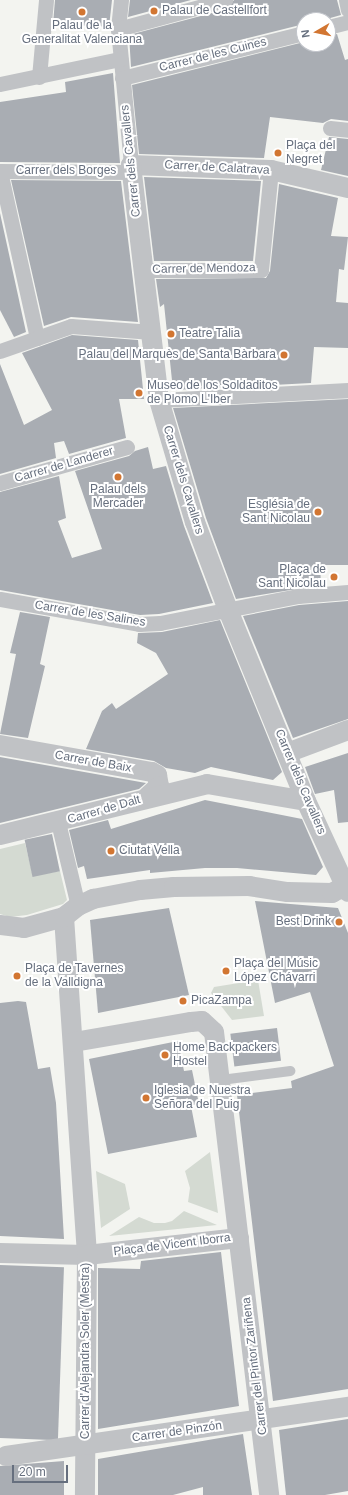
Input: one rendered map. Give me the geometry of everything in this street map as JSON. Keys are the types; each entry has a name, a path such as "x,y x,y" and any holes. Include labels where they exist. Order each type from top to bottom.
{"street":[{"path":"39,77 46,0"},
{"name":"Carrer dels Cavallers","path":"121,0 118,29 120,59 131,168 159,400 195,522 228,610 306,801 347,888"},
{"path":"118,29 225,0"},
{"path":"346,0 348,10"},
{"path":"336,25 348,22"},
{"name":"Carrer de les Cuines","path":"122,78 296,35"},
{"path":"1,84 120,59"},
{"path":"330,128 348,130"},
{"name":"Carrer de Calatrava","path":"131,168 271,170 348,188"},
{"name":"Carrer dels Borges","path":"0,171 131,168"},
{"name":"Carrer de Mendoza","path":"144,270 261,270 271,170"},
{"path":"0,171 37,338"},
{"path":"0,351 71,326 152,332"},
{"path":"159,400 348,390"},
{"name":"Carrer de Landerer","path":"0,483 127,447"},
{"name":"Carrer de les Salines","path":"0,599 139,624 160,623 298,596 348,592"},
{"path":"287,753 348,730"},
{"name":"Carrer de Baix","path":"0,745 152,772 157,775 159,786 147,798"},
{"name":"Carrer de Dalt","path":"0,835 58,822 147,798 207,784 306,801"},
{"path":"58,822 71,911 74,1042 87,1255"},
{"path":"0,925 24,928 71,911 101,897 174,887 249,886 288,892 329,893 347,888"},
{"name":"Plaça de Vicent Iborra","path":"0,1254 87,1255 239,1238 214,1032 202,1021 74,1042"},
{"name":"Carrer del Pintor Zariñena","path":"239,1238 262,1420 269,1495"},
{"name":"Carrer d'Alejandra Soler (Mestra)","path":"86,1495 87,1255"},
{"name":"Carrer de Pinzón","path":"6,1456 86,1446 348,1407"}],"lane":[{"path":"221,1080 290,1071"}],"shaded area":[{"path":"25,843 33,876 60,871 67,900 63,904 27,915 10,917 0,914 0,849"},
{"path":"258,980 264,1016 232,1020 211,993 214,987"},
{"path":"210,1152 218,1213 188,1202 190,1188 185,1171"},
{"path":"96,1171 125,1184 130,1209 101,1228"},
{"path":"184,1211 217,1225 109,1236 139,1217 154,1223 165,1223 172,1221"}],"building":[{"name":"Palau de la Generalitat Valenciana","path":"55,0 112,0 109,27 53,24"},
{"path":"130,0 191,0 128,17"},
{"path":"234,0 337,0 341,15 336,16 336,12 296,12 296,26 131,67 129,35 227,9"},
{"path":"336,34 345,60 348,59 348,121 331,119 323,123 270,117 264,158 139,154 132,85 296,44 296,52 336,52"},
{"path":"113,73 120,163 0,162 0,102 66,92 65,82"},
{"path":"329,137 348,139 348,176 321,170"},
{"path":"144,177 261,181 253,261 154,261"},
{"path":"11,180 121,181 138,322 71,317 44,326"},
{"path":"279,184 338,198 331,236 348,237 344,270 339,269 336,302 348,303 348,348 314,347 311,383 173,390 164,304 160,307 156,279 266,278 270,271"},
{"path":"0,213 26,332 14,337 0,310"},
{"path":"72,335 138,340 144,399 119,399 126,438 69,454 64,441 54,443 56,458 0,474 0,364 24,425 52,410 22,353"},
{"path":"348,399 348,565 320,565 321,585 236,599 206,518 173,408"},
{"path":"148,447 153,469 166,466 184,526 213,603 159,614 140,615 0,590 0,492 59,476 66,518 58,521 72,558 102,549 75,471 129,456 135,451"},
{"path":"348,601 348,719 293,738 243,616 299,605"},
{"path":"20,612 50,617 40,664 45,666 28,738 0,734 16,654 10,653"},
{"path":"220,620 282,772 273,780 211,767 195,773 166,768 154,761 86,749 102,711 112,703 116,709 168,674 156,653 137,643 138,633 162,632"},
{"path":"348,753 348,822 338,823 334,790 315,794 305,767"},
{"path":"0,757 146,783 139,789 0,823"},
{"path":"205,800 302,819 323,867 316,875 237,868 205,868 150,873 150,870 87,879 84,866 78,868 69,830 108,820 111,829"},
{"path":"52,834 60,871 33,877 25,840"},
{"path":"255,901 338,908 348,933 348,1389 273,1401 237,1095 292,1088 291,1081 334,1066 310,992 275,1003"},
{"path":"169,908 189,995 98,1013 90,920"},
{"path":"18,1001 26,1002 38,1069 50,1067 56,1103 64,1239 0,1236 0,1003"},
{"path":"277,1028 281,1061 234,1066 230,1034"},
{"name":"Iglesia de Nuestra Señora del Puig","path":"178,1041 184,1071 192,1070 199,1104 191,1106 197,1137 108,1154 89,1059"},
{"path":"221,1252 239,1406 98,1429 98,1268 140,1269 141,1261"},
{"path":"0,1265 64,1267 58,1440 0,1438"},
{"path":"348,1419 348,1491 325,1495 286,1495 279,1430"},
{"path":"243,1434 252,1495 203,1495 203,1487 173,1495 98,1495 98,1459"},
{"path":"64,1461 64,1495 0,1495 0,1466"}],"place":[{"name":"Palau de Castellfort","path":"154,11"},
{"name":"Palau de la Generalitat Valenciana","path":"82,12"},
{"name":"Plaça del Negret","path":"278,153"},
{"name":"Teatre Talia","path":"171,334"},
{"name":"Palau del Marquès de Santa Bàrbara","path":"284,355"},
{"name":"Museo de los Soldaditos de Plomo L'Iber","path":"139,393"},
{"name":"Palau dels Mercader","path":"118,477"},
{"name":"Església de Sant Nicolau","path":"318,512"},
{"name":"Plaça de Sant Nicolau","path":"334,577"},
{"name":"Ciutat Vella","path":"111,851"},
{"name":"Best Drink","path":"339,922"},
{"name":"Plaça del Músic López Chávarri","path":"226,971"},
{"name":"Plaça de Tavernes de la Valldigna","path":"17,976"},
{"name":"PicaZampa","path":"183,1001"},
{"name":"Home Backpackers Hostel","path":"165,1055"},
{"name":"Iglesia de Nuestra Señora del Puig","path":"146,1098"}]}
